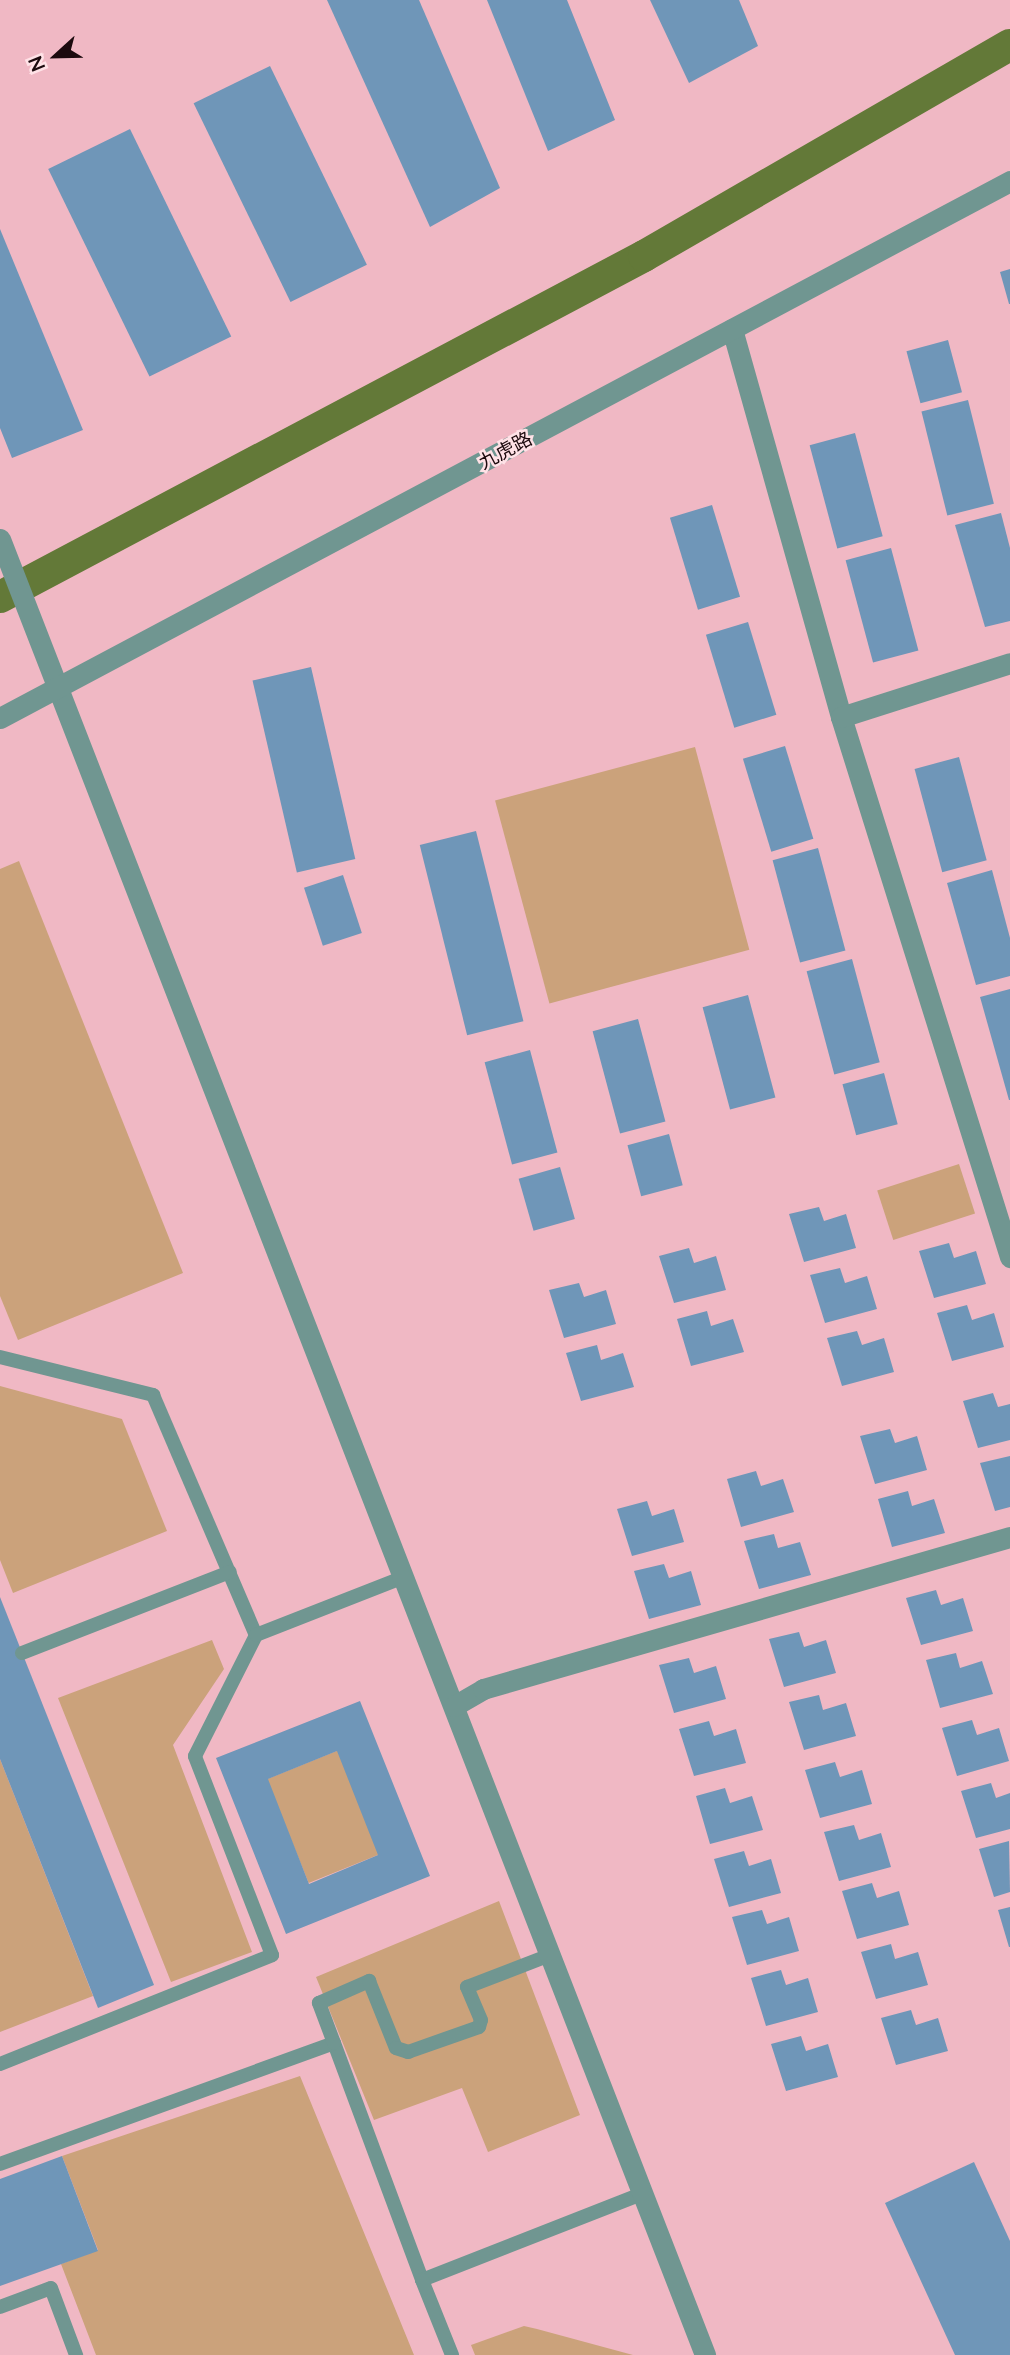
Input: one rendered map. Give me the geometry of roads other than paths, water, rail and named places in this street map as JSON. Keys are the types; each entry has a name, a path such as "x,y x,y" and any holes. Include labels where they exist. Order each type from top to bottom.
{"street":[{"name":"九虎路","path":"0,718 1010,181"},
{"path":"732,329 841,717 1010,1257"},
{"path":"0,538 705,2355"},
{"path":"841,717 1010,663"},
{"path":"454,1706 483,1689 1010,1537"}],"lane":[{"path":"0,1357 153,1395 256,1634"},
{"path":"22,1653 230,1572"},
{"path":"0,2064 272,1955 194,1756 256,1634 404,1577"},
{"path":"452,2355 319,2003 369,1981 396,2048 408,2052 479,2027 481,2020 467,1987 550,1955"},
{"path":"0,2164 334,2043"},
{"path":"422,2280 642,2194"},
{"path":"0,2307 51,2288 76,2355"}],"waterway":[{"path":"0,597 644,256 1010,45"}]}
